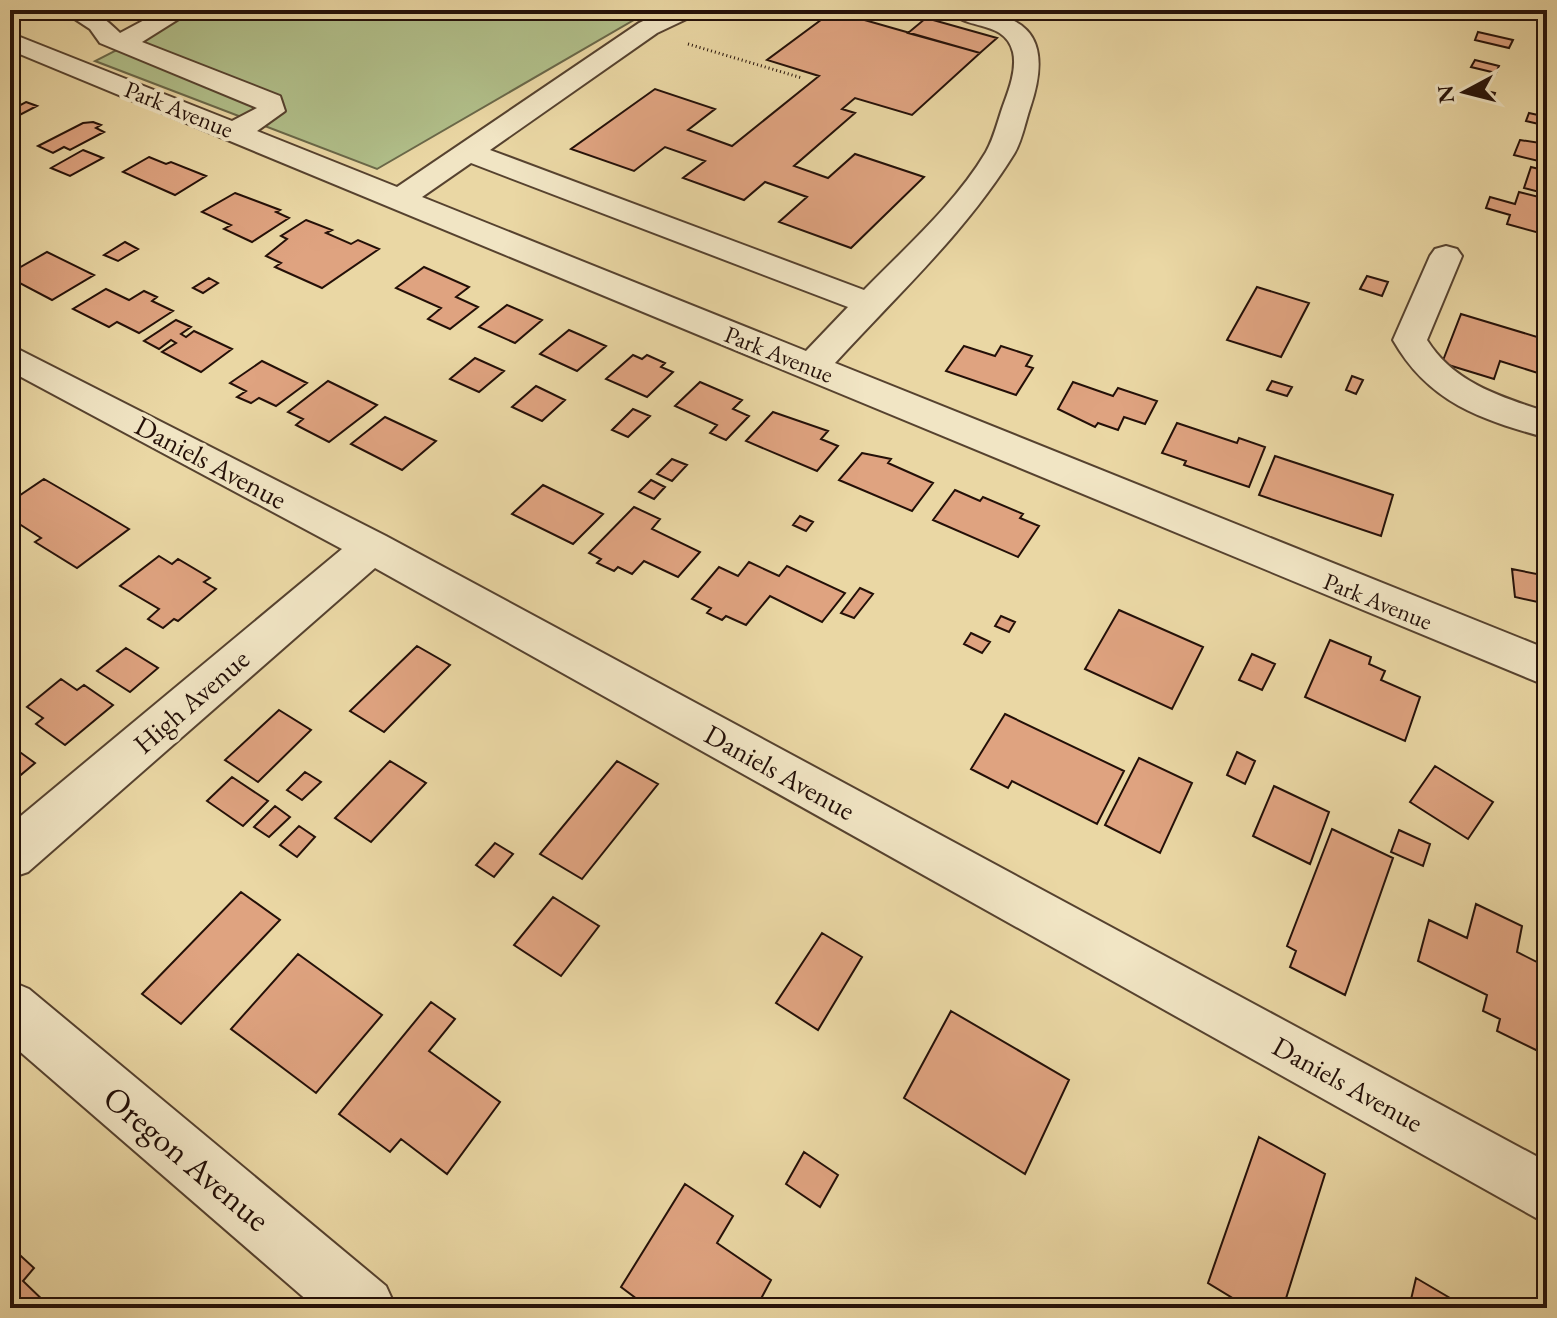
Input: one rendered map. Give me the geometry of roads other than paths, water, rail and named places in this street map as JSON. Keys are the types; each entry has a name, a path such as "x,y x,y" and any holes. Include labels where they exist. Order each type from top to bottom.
{"street":[{"path":"73,10 110,35 270,102 271,111 234,132"},
{"path":"110,35 128,10"},
{"path":"62,62 110,35 183,10"},
{"path":"400,199 644,31 686,10"},
{"path":"811,367 962,206 1001,151 1025,82 1026,52 1015,32 996,20 962,10"},
{"name":"Park Avenue","path":"10,41 1547,668"},
{"path":"469,152 870,304"},
{"path":"1446,256 1410,340 1421,362 1445,385 1485,404 1547,425"},
{"name":"Daniels Avenue","path":"10,356 372,547 1547,1194"},
{"name":"High Avenue","path":"10,856 372,547"},
{"name":"Oregon Avenue","path":"10,1008 364,1308"}]}
